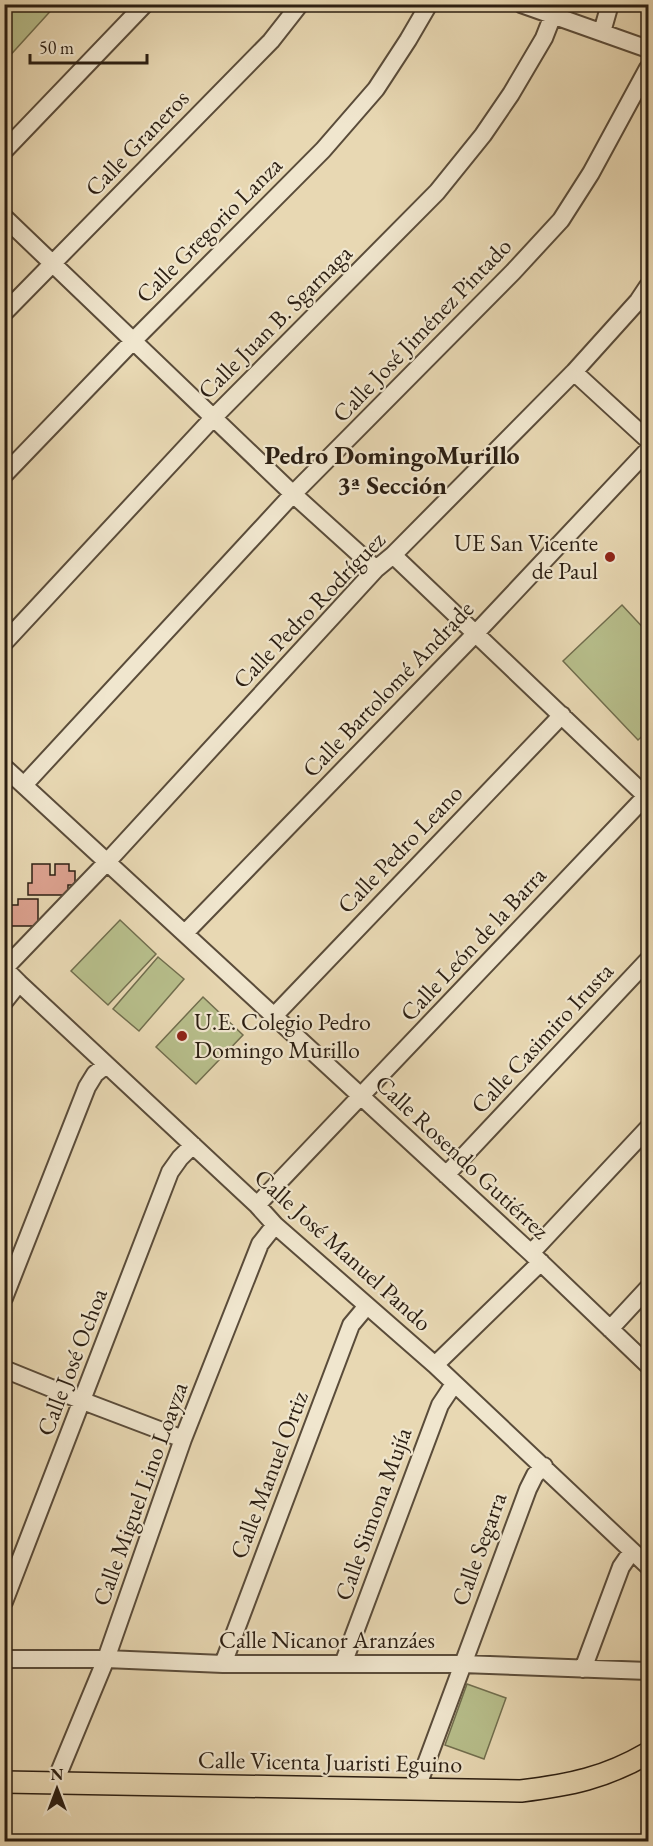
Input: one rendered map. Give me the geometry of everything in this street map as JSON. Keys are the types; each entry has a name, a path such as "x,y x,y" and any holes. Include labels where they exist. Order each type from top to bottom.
{"main road":[{"name":"Calle Vicenta Juaristi Eguino","path":"4,1782 521,1791 563,1786 606,1775 648,1753"}],"street":[{"path":"4,151 146,4"},
{"name":"Calle Graneros","path":"4,313 271,41 300,4"},
{"name":"Calle Gregorio Lanza","path":"4,475 133,340 323,150 376,89 429,4"},
{"path":"521,4 648,49"},
{"path":"602,32 610,4"},
{"name":"Calle Juan B. Sgarnaga","path":"4,643 213,418 437,192 483,135 511,94 544,38 553,15"},
{"name":"Calle José Jiménez Pintado","path":"24,785 293,494 513,272 561,220 591,173 648,68"},
{"path":"4,217 293,494 376,569"},
{"name":"Calle Pedro Rodríguez","path":"5,968 107,862 376,569 393,555 574,372 638,301 648,286"},
{"path":"574,372 648,440"},
{"name":"Calle Bartolomé Andrade","path":"185,933 476,633 648,450"},
{"path":"393,555 648,796"},
{"name":"Calle Pedro Leano","path":"274,1016 562,715"},
{"name":"Calle Rosendo Gutiérrez","path":"4,767 536,1257 648,1365"},
{"name":"Calle León de la Barra","path":"257,1205 648,796"},
{"name":"Calle Casimiro Irusta","path":"446,1174 648,960"},
{"name":"Calle José Manuel Pando","path":"5,968 257,1205 275,1225 435,1365 648,1566"},
{"path":"4,1002 19,983"},
{"path":"5,1295 87,1087 95,1074 106,1065"},
{"path":"435,1365 536,1257 648,1128"},
{"name":"Calle José Ochoa","path":"4,1602 170,1172 193,1145"},
{"name":"Calle Miguel Lino Loayza","path":"55,1782 106,1659 183,1439 260,1244 275,1225"},
{"path":"610,1329 648,1288"},
{"name":"Calle Manuel Ortiz","path":"224,1664 351,1325 366,1307"},
{"path":"4,1369 183,1439"},
{"name":"Calle Simona Mujía","path":"343,1665 440,1405 454,1384"},
{"name":"Calle Segarra","path":"417,1788 528,1489 534,1475 544,1466"},
{"path":"583,1669 621,1567 632,1551"},
{"name":"Calle Nicanor Aranzáes","path":"4,1659 106,1659 224,1664 462,1665 648,1671"}],"green space":[{"path":"4,5 56,5 5,61"},
{"path":"622,605 648,633 648,731 638,740 563,661"},
{"path":"120,920 156,954 108,1005 71,971"},
{"path":"158,957 184,979 139,1031 113,1009"},
{"path":"203,997 243,1035 196,1084 156,1047"},
{"path":"467,1684 506,1698 484,1759 445,1745"}],"building":[{"path":"32,864 50,864 50,875 55,875 55,864 69,864 69,871 75,871 75,885 68,885 68,895 28,895 28,883 32,883"},
{"path":"18,899 38,899 38,926 4,926 4,905 18,905"}],"place":[{"name":"UE San Vicente de Paul","path":"610,557"},
{"name":"U.E. Colegio Pedro Domingo Murillo","path":"182,1036"}],"district":[{"name":"Pedro DomingoMurillo 3ª Sección","path":"392,470"}]}
